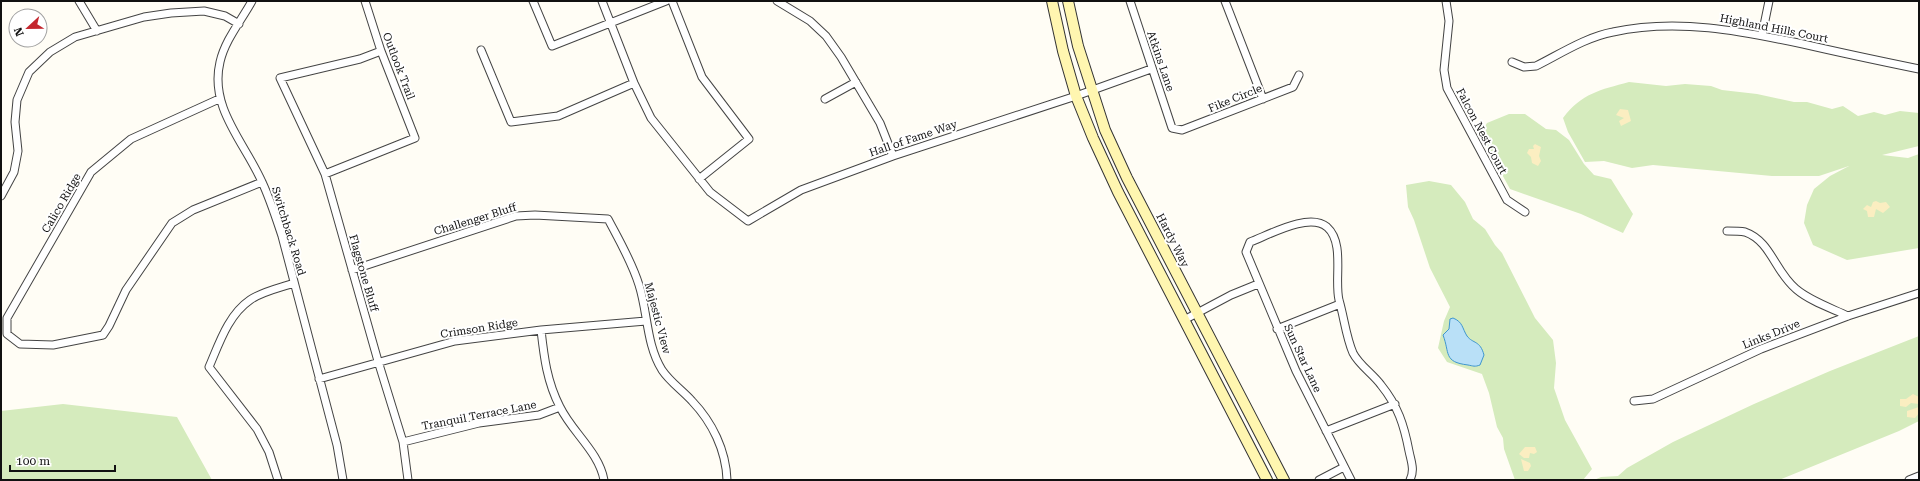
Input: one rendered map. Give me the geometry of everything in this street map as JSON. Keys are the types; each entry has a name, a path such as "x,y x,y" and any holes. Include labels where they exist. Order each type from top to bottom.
{"main road":[{"path":"1052,1 1076,96 1093,138 1118,192 1267,480"},
{"name":"Hardy Way","path":"1068,1 1078,46 1105,130 1197,313 1284,480"}],"street":[{"path":"80,1 97,31"},
{"name":"Switchback Road","path":"252,1 225,45 220,63 218,82 219,99 225,116 246,150 262,182 282,236 337,445 344,480"},
{"name":"Outlook Trail","path":"325,174 415,138 381,51 365,1"},
{"path":"533,1 552,46 666,1"},
{"path":"602,1 634,83 651,118 699,179 749,139 702,77 672,1"},
{"path":"777,1 810,21 826,36 856,82 880,123 893,156"},
{"name":"Atkins Lane","path":"1130,1 1151,69 1172,128"},
{"path":"1225,1 1263,99"},
{"name":"Falcon Nest Court","path":"1446,1 1449,21 1444,70 1447,88 1507,200 1525,212"},
{"path":"1762,35 1769,1"},
{"path":"1,196 14,172 18,151 15,122 17,100 29,72 50,52 75,38 144,18 171,13 204,11 225,16 239,24"},
{"name":"Highland Hills Court","path":"1512,62 1524,67 1536,66 1598,36 1613,32 1646,28 1712,28 1762,35 1919,69"},
{"path":"481,50 511,122 558,116 634,83"},
{"name":"Flagstone Bluff","path":"381,51 360,59 280,78 325,174 378,361 403,442 408,480"},
{"name":"Hall of Fame Way","path":"699,179 710,192 748,221 801,190 893,156 1076,96 1151,69"},
{"name":"Fike Circle","path":"1172,128 1182,130 1293,87 1299,75"},
{"path":"825,99 856,82"},
{"name":"Calico Ridge","path":"219,99 131,140 91,172 7,318 7,334 20,344 53,344 103,336 126,290 172,223 193,210 262,182"},
{"name":"Challenger Bluff","path":"352,270 516,216 535,215 608,219"},
{"name":"Majestic View","path":"608,219 631,265 639,285 654,352 663,371 692,400 714,432 721,449 726,480"},
{"name":"Sun Star Lane","path":"1340,304 1337,290 1336,245 1332,233 1326,226 1317,222 1304,221 1250,242 1246,252 1277,329 1351,480"},
{"path":"1727,231 1745,232 1759,239 1766,246 1779,272 1796,289 1816,301 1848,316"},
{"path":"278,480 269,452 257,430 238,402 209,367 228,326 238,310 251,299 294,283"},
{"path":"1184,320 1258,284"},
{"name":"Links Drive","path":"1634,401 1654,399 1761,348 1848,316 1919,293"},
{"path":"1277,329 1340,304 1354,353 1395,404 1404,424 1414,472 1410,480"},
{"name":"Crimson Ridge","path":"319,378 455,341 541,330 646,321"},
{"path":"541,330 545,369 560,406 593,454 604,480"},
{"path":"1326,431 1395,404"},
{"name":"Tranquil Terrace Lane","path":"403,442 479,424 539,415 560,406"},
{"path":"1319,480 1344,467"},
{"path":"1909,480 1919,476"}],"green space":[{"path":"1629,82 1666,86 1685,84 1711,86 1722,90 1757,94 1794,102 1807,102 1832,109 1843,106 1858,116 1874,112 1885,115 1900,111 1919,113 1919,146 1882,155 1908,158 1919,154 1919,248 1847,260 1813,245 1804,223 1807,205 1814,189 1830,176 1849,166 1819,176 1772,176 1653,165 1632,168 1604,161 1585,162 1568,132 1563,118 1577,103 1592,94 1600,90"},
{"path":"1509,114 1525,114 1546,129 1556,130 1569,140 1584,164 1594,175 1611,179 1633,214 1623,233 1581,214 1510,189 1487,147 1482,131 1487,123"},
{"path":"1429,181 1451,185 1465,202 1473,219 1485,229 1502,253 1535,318 1553,340 1556,363 1554,388 1565,420 1592,469 1583,480 1515,480 1504,449 1503,438 1497,427 1489,393 1482,374 1447,362 1438,348 1444,321 1450,307 1430,268 1414,220 1408,207 1406,185"},
{"path":"1919,336 1919,421 1899,431 1779,480 1594,480 1601,477 1618,476 1627,468 1673,442 1754,404 1830,371"},
{"path":"63,404 177,417 212,480 1,480 1,411"}],"sand":[{"path":"1620,109 1628,110 1631,121 1621,126 1619,121 1624,118 1616,115"},
{"path":"1535,144 1541,147 1539,156 1541,161 1538,166 1532,163 1531,157 1527,153 1529,149 1534,149 1533,146"},
{"path":"1876,201 1880,203 1886,202 1890,207 1883,213 1876,209 1874,217 1868,217 1867,211 1863,209 1867,205 1871,207 1873,202"},
{"path":"1913,394 1919,397 1919,404 1911,403 1906,407 1900,406 1900,399 1906,399"},
{"path":"1919,407 1919,413 1915,418 1907,417 1907,411"},
{"path":"1525,447 1535,447 1537,452 1534,454 1530,453 1529,458 1524,458 1519,454"},
{"path":"1521,459 1530,463 1531,466 1528,471 1524,471"}],"water":[{"path":"1453,318 1461,323 1467,336 1482,350 1484,355 1480,365 1474,366 1460,364 1455,362 1449,356 1443,335 1449,329 1450,319"}]}
